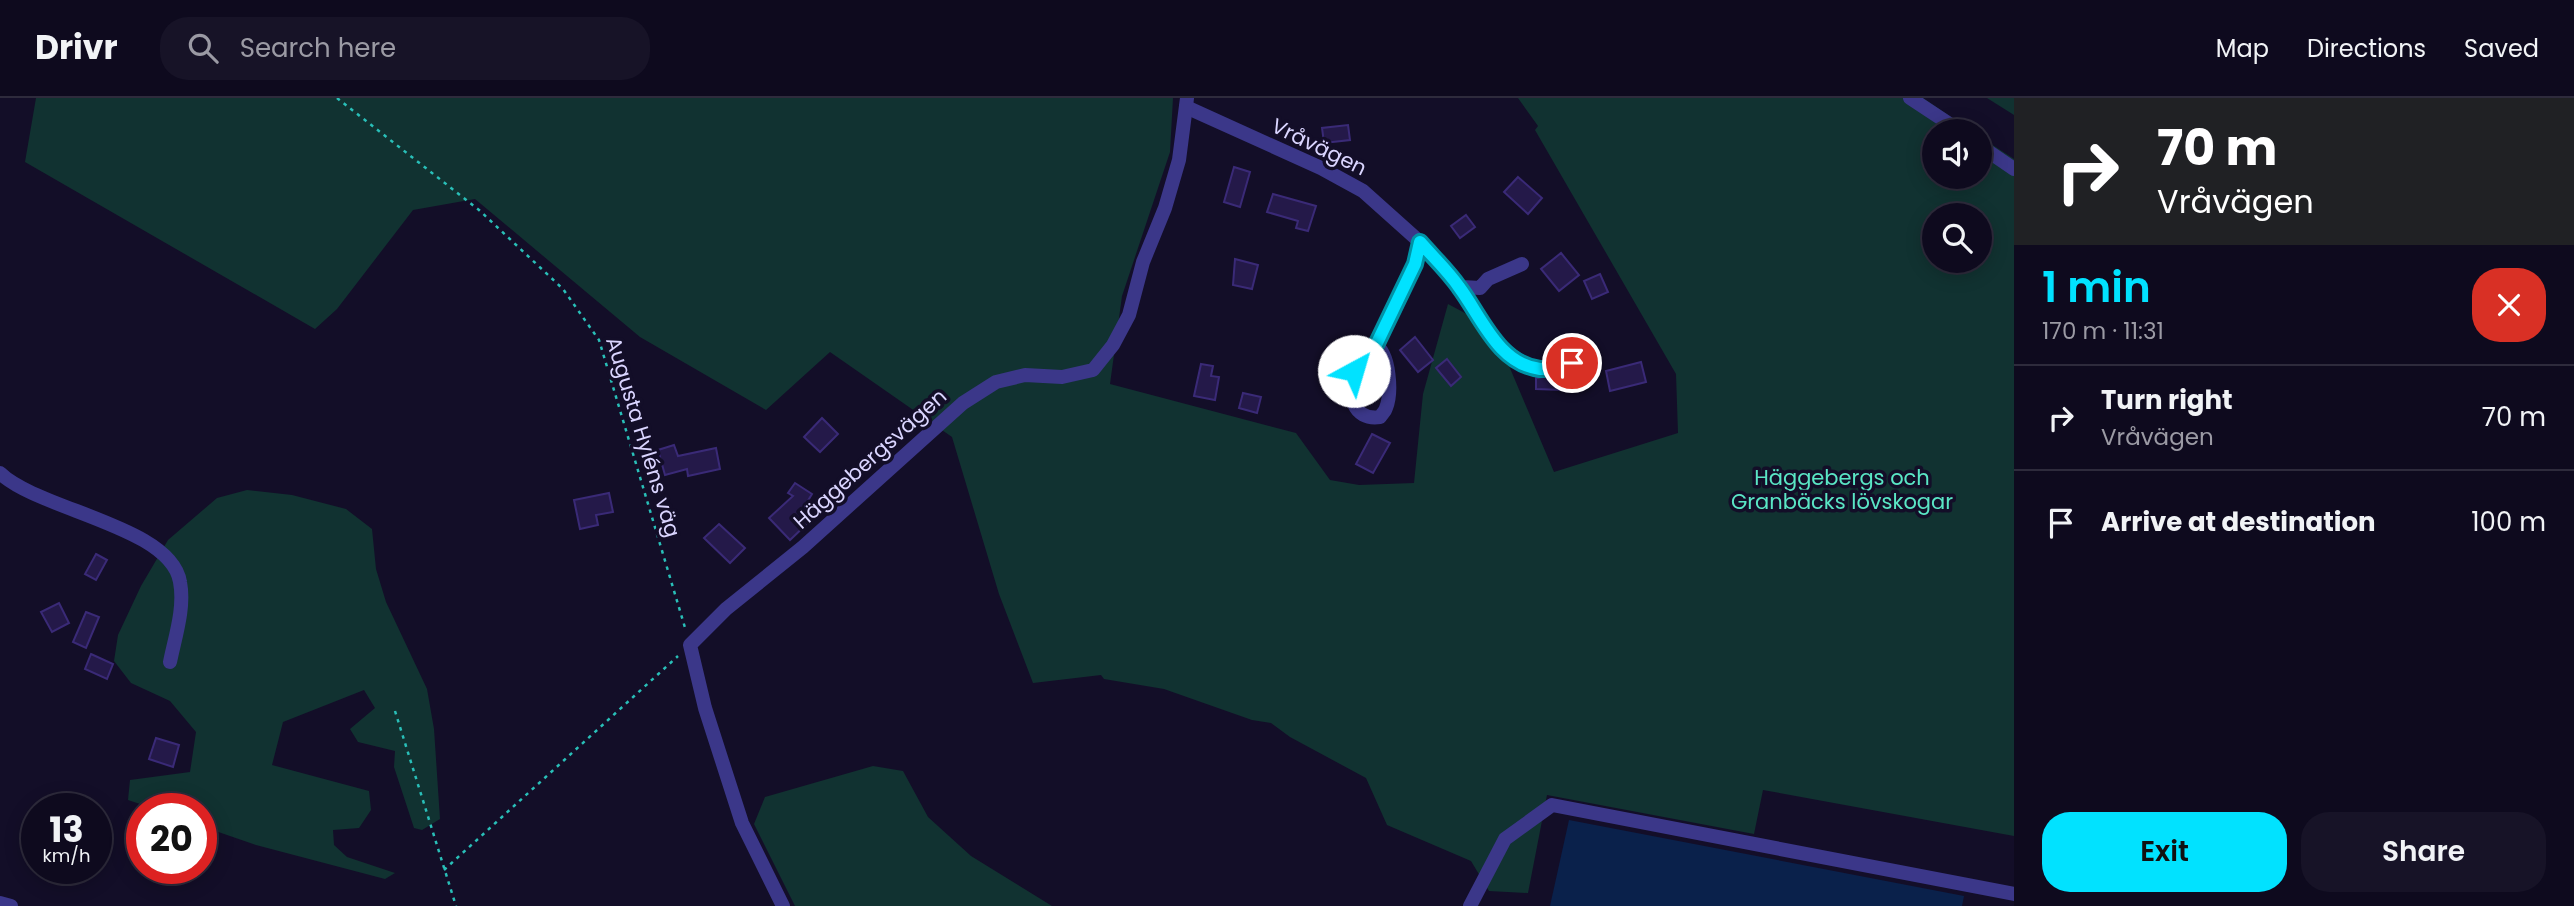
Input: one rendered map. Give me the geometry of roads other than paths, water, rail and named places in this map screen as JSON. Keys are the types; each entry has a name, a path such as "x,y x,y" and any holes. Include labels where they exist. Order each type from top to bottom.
{"street":[{"path":"1910,98 1942,119"},
{"name":"Vråvägen","path":"1186,103 1363,191 1420,242 1458,284 1492,337 1511,355 1525,364 1541,369 1572,363"},
{"name":"Häggebergsvägen","path":"782,906 742,823 705,708 690,645 726,609 803,547 962,403 996,382 1025,375 1062,377 1093,370 1113,345 1129,314 1143,262 1165,208 1179,160 1186,103"},
{"path":"1992,154 2014,169"},
{"path":"1376,345 1381,348 1385,357 1389,379 1386,408 1380,417 1368,419 1358,413 1352,387 1354,371 1363,356 1376,345 1415,264 1420,242"},
{"path":"1458,284 1462,287 1480,288 1488,279 1522,264"},
{"path":"0,473 32,494 96,518 136,537 157,549 170,563 180,579 181,604 170,662"},
{"path":"1469,906 1505,839 1552,805 2014,894"},
{"path":"0,902 11,906"}],"water":[{"path":"1569,820 1964,896 1962,906 1550,906"}],"park label":[{"name":"Häggebergs och Granbäcks lövskogar","path":"1842,490"}]}
